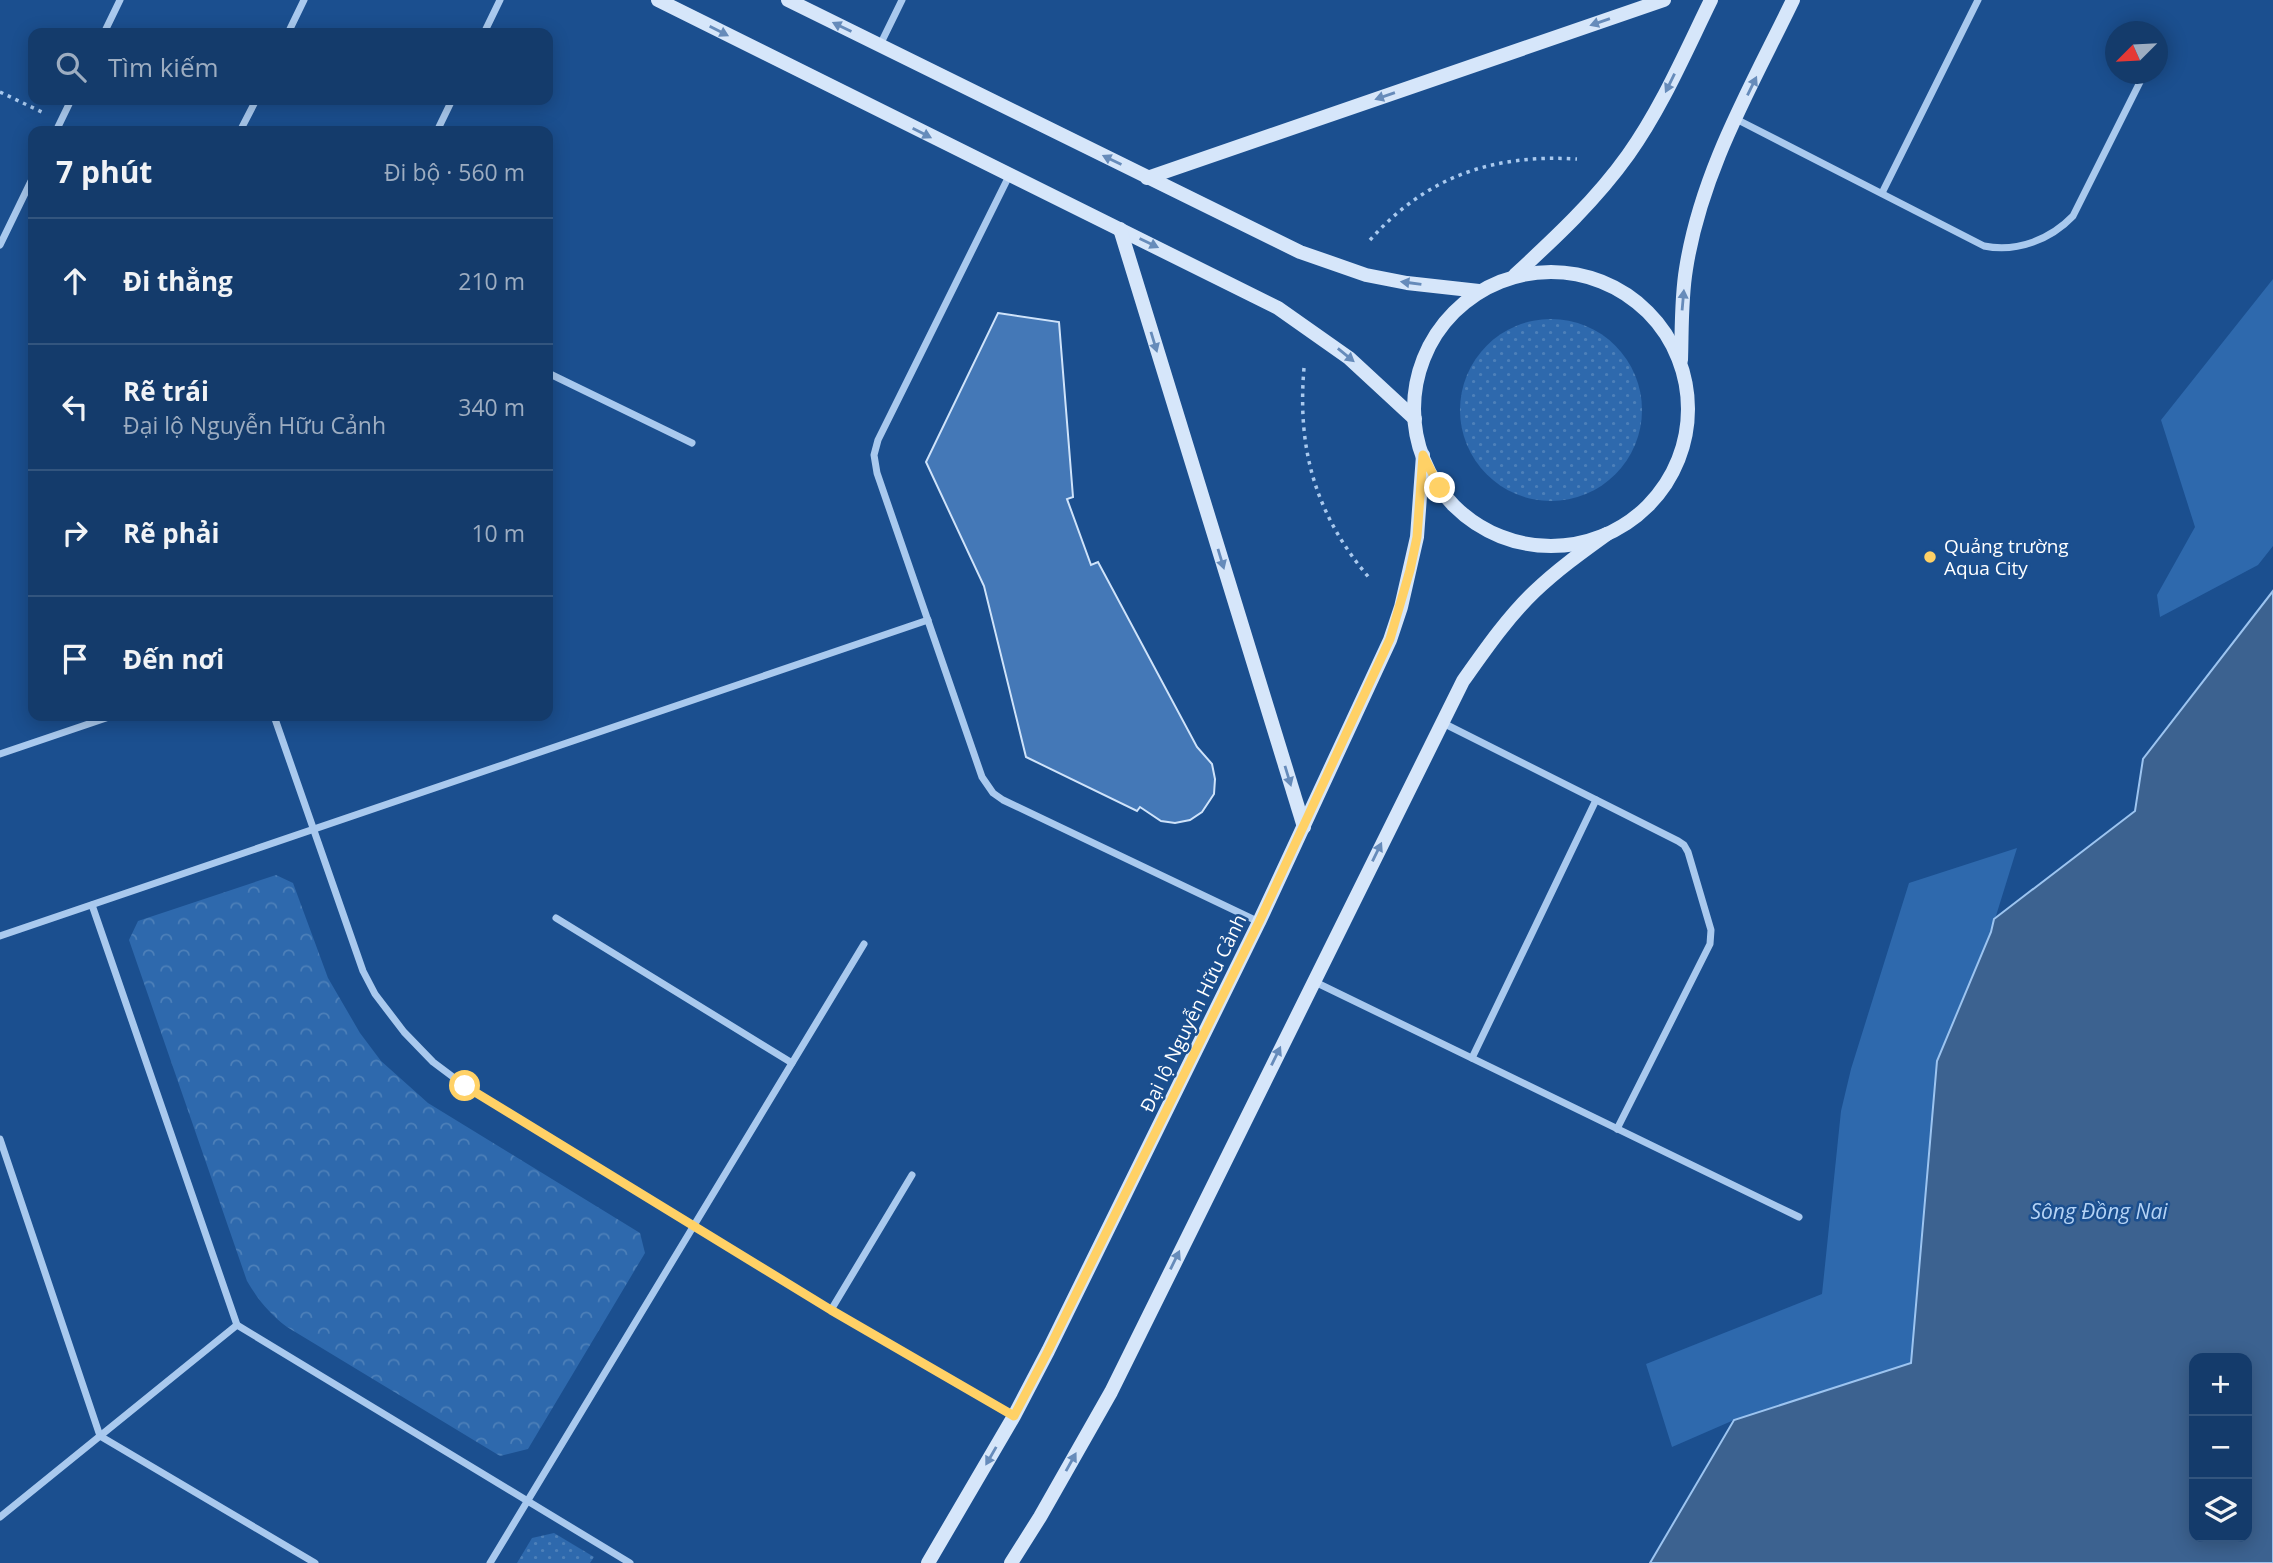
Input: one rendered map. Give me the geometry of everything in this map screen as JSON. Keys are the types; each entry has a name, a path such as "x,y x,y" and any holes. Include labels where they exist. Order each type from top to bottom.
{"main road":[{"path":"658,0 1248,292 1287,314 1349,358 1415,419"},
{"path":"788,0 1275,241 1330,264 1366,275 1479,292"},
{"path":"1147,178 1664,0"},
{"path":"1513,276 1590,202 1628,156 1661,102 1711,0"},
{"path":"1681,369 1685,270 1694,230 1715,162 1793,0"},
{"path":"1120,229 1304,827"},
{"path":"1012,1563 1111,1392 1463,681 1512,616 1563,566 1647,506 1663,487 1675,466 1684,442 1687,393 1672,345 1658,324 1641,306 1621,291 1599,280 1563,272 1513,276 1479,292 1450,315 1429,346 1417,381 1415,419 1423,455 1433,478 1448,498 1476,523 1498,535 1534,545 1559,546 1607,534"},
{"name":"Đại lộ Nguyễn Hữu Cảnh","path":"928,1563 1014,1416 1048,1351 1259,922 1378,669 1401,607 1417,537 1423,455"}],"street":[{"path":"106,28 120,0"},
{"path":"290,28 304,0"},
{"path":"486,28 500,0"},
{"path":"880,46 902,0"},
{"path":"1882,193 1978,0"},
{"path":"1736,119 1984,246 2013,248 2060,229 2073,216 2139,84"},
{"path":"58,126 69,105"},
{"path":"243,126 253,105"},
{"path":"439,126 450,105"},
{"path":"1009,176 875,447 877,473 982,777 993,793 1259,922"},
{"path":"0,245 28,187"},
{"path":"553,375 692,443"},
{"path":"0,936 928,620"},
{"path":"0,754 85,721"},
{"path":"276,721 363,971 375,994 418,1048 465,1086 831,1310 1014,1416"},
{"path":"1441,722 1684,845 1688,852 1712,937 1617,1129"},
{"path":"1472,1058 1596,800"},
{"path":"92,905 237,1325 630,1563"},
{"path":"556,918 792,1063"},
{"path":"490,1563 864,944"},
{"path":"1313,981 1799,1217"},
{"path":"0,1139 100,1436 315,1563"},
{"path":"831,1310 912,1175"},
{"path":"0,1517 237,1325"}],"path":[{"path":"0,92 44,113"},
{"path":"1370,240 1391,217 1417,197 1461,174 1516,160 1577,159"},
{"path":"1304,368 1304,441 1315,488 1335,531 1371,580"}],"green space":[{"path":"2273,279 2273,546 2258,565 2160,617 2157,595 2195,527 2161,420"},
{"path":"1551,319 1586,326 1615,346 1635,375 1642,410 1635,445 1615,474 1586,494 1551,501 1516,494 1487,474 1467,445 1460,410 1467,375 1487,346 1516,326"},
{"path":"2017,848 1991,932 1937,1061 1912,1363 1734,1420 1672,1447 1646,1364 1822,1294 1841,1111 1851,1069 1909,883"},
{"path":"276,875 293,883 328,978 360,1033 381,1061 428,1103 640,1233 645,1253 528,1449 500,1456 287,1327 265,1306 247,1281 129,940 138,921"},
{"path":"554,1533 594,1557 590,1563 517,1563 532,1538"}],"water":[{"name":"Sông Đồng Nai","path":"2273,591 2273,1563 1650,1563 1734,1420 1911,1363 1937,1061 1994,919 2135,811 2143,759"}],"building":[{"path":"998,313 1059,322 1073,497 1067,499 1091,565 1098,562 1197,747 1212,764 1214,794 1202,812 1190,820 1175,823 1161,821 1140,807 1137,811 1026,757 984,586 926,462"}],"place":[{"name":"Quảng trường Aqua City","path":"1930,557"}],"route":[{"path":"465,1086 831,1310 1014,1416 1259,922 1378,669 1401,607 1417,537 1423,455 1440,488"}]}
